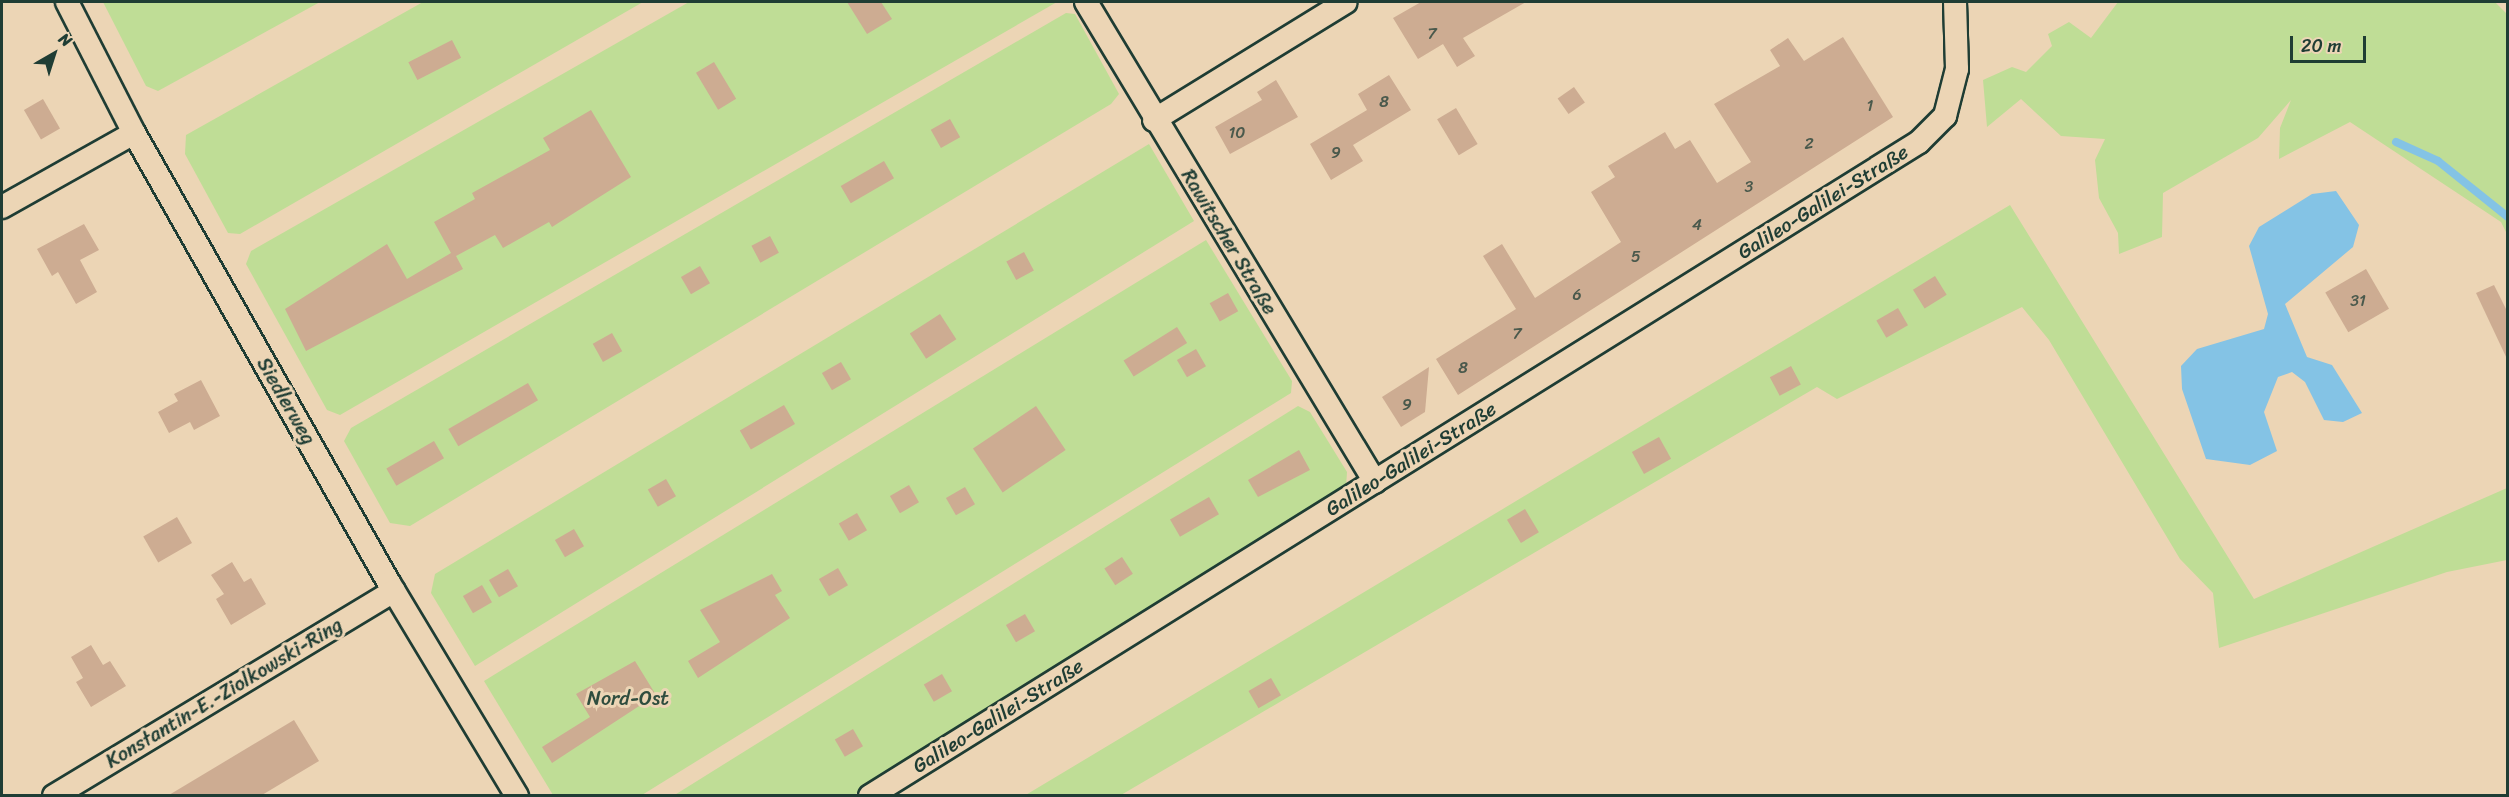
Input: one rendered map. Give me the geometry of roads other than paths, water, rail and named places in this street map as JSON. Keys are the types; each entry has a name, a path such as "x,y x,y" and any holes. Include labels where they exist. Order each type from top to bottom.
{"street":[{"name":"Siedlerweg","path":"67,2 134,133 394,591 517,795"},
{"name":"Rawitscher Straße","path":"1086,2 1154,120 1375,482"},
{"path":"1154,120 1346,2"},
{"name":"Galileo-Galilei-Straße","path":"870,795 1919,142 1945,116 1957,69 1955,2"},
{"path":"2,207 134,133"},
{"name":"Konstantin-E.-Ziolkowski-Ring","path":"54,795 394,591"}],"water":[{"path":"2336,191 2359,225 2353,247 2285,304 2307,357 2332,365 2362,413 2343,422 2324,420 2305,382 2292,372 2278,377 2264,412 2277,451 2250,465 2206,459 2182,389 2181,366 2197,349 2264,329 2268,314 2249,246 2259,227 2312,194"}],"waterway":[{"path":"2396,142 2438,161 2508,217"}],"park label":[{"name":"Nord-Ost","path":"628,698"}]}
